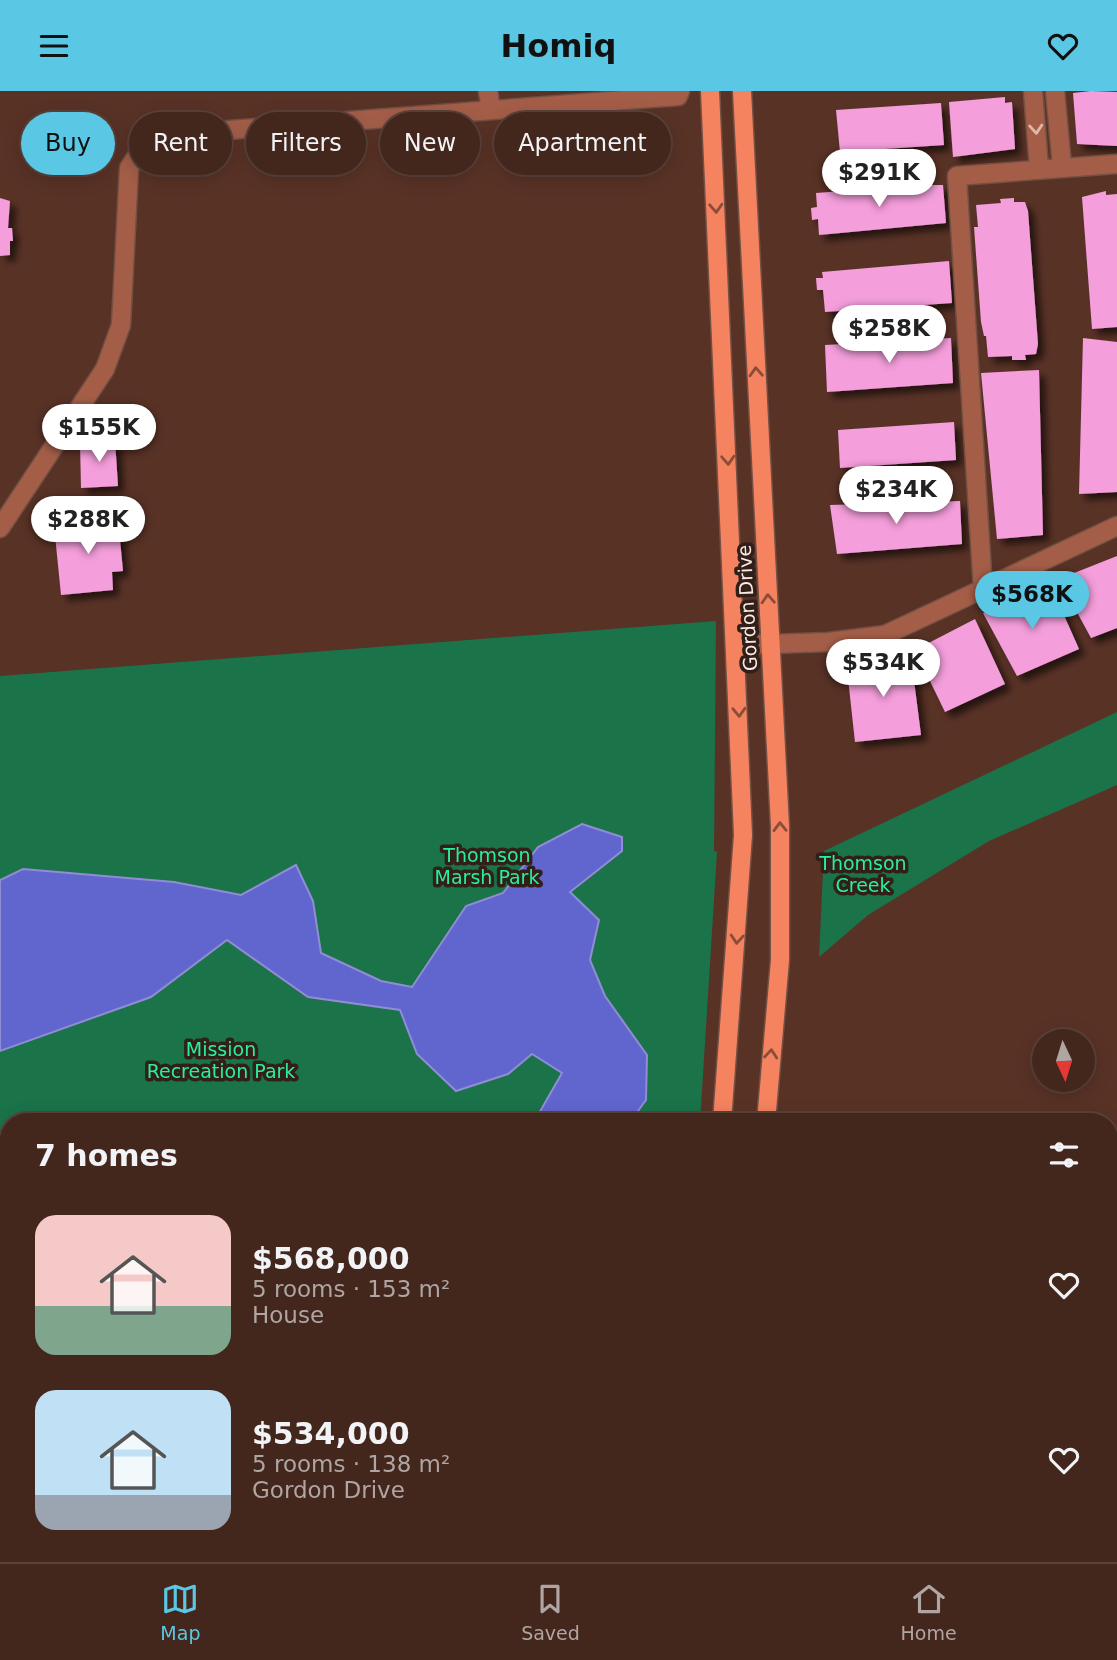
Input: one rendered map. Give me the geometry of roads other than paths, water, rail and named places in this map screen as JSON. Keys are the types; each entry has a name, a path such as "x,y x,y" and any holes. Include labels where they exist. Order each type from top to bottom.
{"main road":[{"name":"Gordon Drive","path":"710,91 743,835 723,1113"},
{"name":"Gordon Drive","path":"742,91 780,826 780,960 767,1113"}],"street":[{"path":"488,91 491,110"},
{"path":"0,528 105,369 121,325 129,168 150,136 678,96 680,91"},
{"path":"1033,91 1039,168"},
{"path":"1055,91 1062,166"},
{"path":"983,589 957,176 1062,166 1117,164"},
{"path":"736,645 829,642 885,635 1117,526"}],"park label":[{"name":"Thomson Marsh Park","path":"487,866"},
{"name":"Thomson Creek","path":"863,874"},
{"name":"Mission Recreation Park","path":"221,1060"}]}
